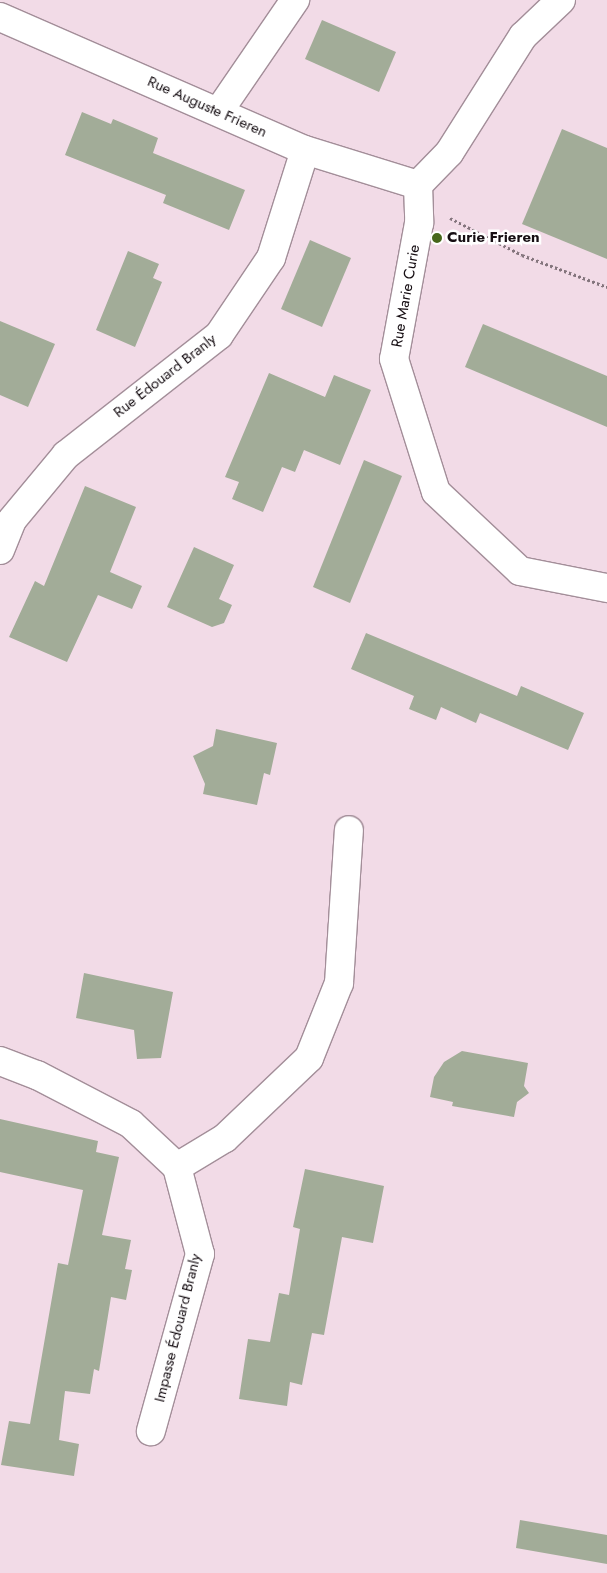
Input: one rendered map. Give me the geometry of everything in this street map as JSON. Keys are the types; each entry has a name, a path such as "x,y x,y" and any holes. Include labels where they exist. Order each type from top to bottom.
{"street":[{"path":"220,111 295,0"},
{"path":"419,193 449,153 523,36 561,0"},
{"name":"Rue Auguste Frieren","path":"0,17 220,111 305,150 419,193"},
{"name":"Rue Édouard Branly","path":"0,550 12,520 66,455 219,335 271,258 305,150"},
{"name":"Rue Marie Curie","path":"419,193 419,223 394,359 436,492 520,571 607,588"},
{"path":"0,1061 37,1075 131,1124 177,1167 225,1138 309,1058 339,982 349,830"},
{"name":"Impasse Édouard Branly","path":"151,1431 200,1254 177,1167"}],"path":[{"path":"419,193 522,254 607,287"}],"building":[{"path":"322,20 396,52 379,92 305,59"},
{"path":"82,112 111,124 113,119 158,138 153,153 245,190 229,230 163,203 166,195 65,155"},
{"path":"562,129 607,148 607,259 522,224"},
{"path":"310,240 351,258 322,327 281,309"},
{"path":"128,251 159,264 153,278 162,282 135,347 96,330"},
{"path":"0,321 55,344 28,407 0,395"},
{"path":"483,324 607,376 607,427 465,367"},
{"path":"269,373 325,397 334,375 371,390 340,465 304,450 295,472 282,467 263,512 232,499 239,482 225,477"},
{"path":"364,460 402,476 350,603 313,587"},
{"path":"85,486 136,507 110,572 142,586 132,609 98,595 67,662 9,637 35,581 44,586"},
{"path":"194,547 234,565 219,599 232,605 224,623 212,627 167,607"},
{"path":"366,633 517,696 521,686 584,713 568,750 480,713 476,723 441,707 436,720 409,709 414,696 351,669"},
{"path":"216,729 277,743 270,775 264,773 257,805 203,794 205,784 193,756 213,746"},
{"path":"84,973 173,992 161,1058 137,1059 134,1030 76,1018"},
{"path":"462,1051 528,1063 524,1086 529,1093 517,1102 514,1117 452,1106 453,1102 430,1097 434,1077 444,1062"},
{"path":"0,1119 98,1141 96,1152 119,1157 102,1235 131,1240 125,1269 132,1270 126,1300 111,1297 99,1371 94,1369 90,1394 65,1391 59,1440 79,1444 74,1476 1,1465 9,1421 30,1424 58,1263 68,1265 83,1190 0,1172"},
{"path":"305,1169 384,1186 373,1243 342,1237 324,1335 312,1333 302,1385 290,1382 287,1406 239,1399 248,1339 270,1342 279,1293 289,1295 300,1229 293,1227"},
{"path":"520,1520 607,1535 607,1564 516,1548"}],"place":[{"name":"Curie Frieren","path":"437,238"}]}
